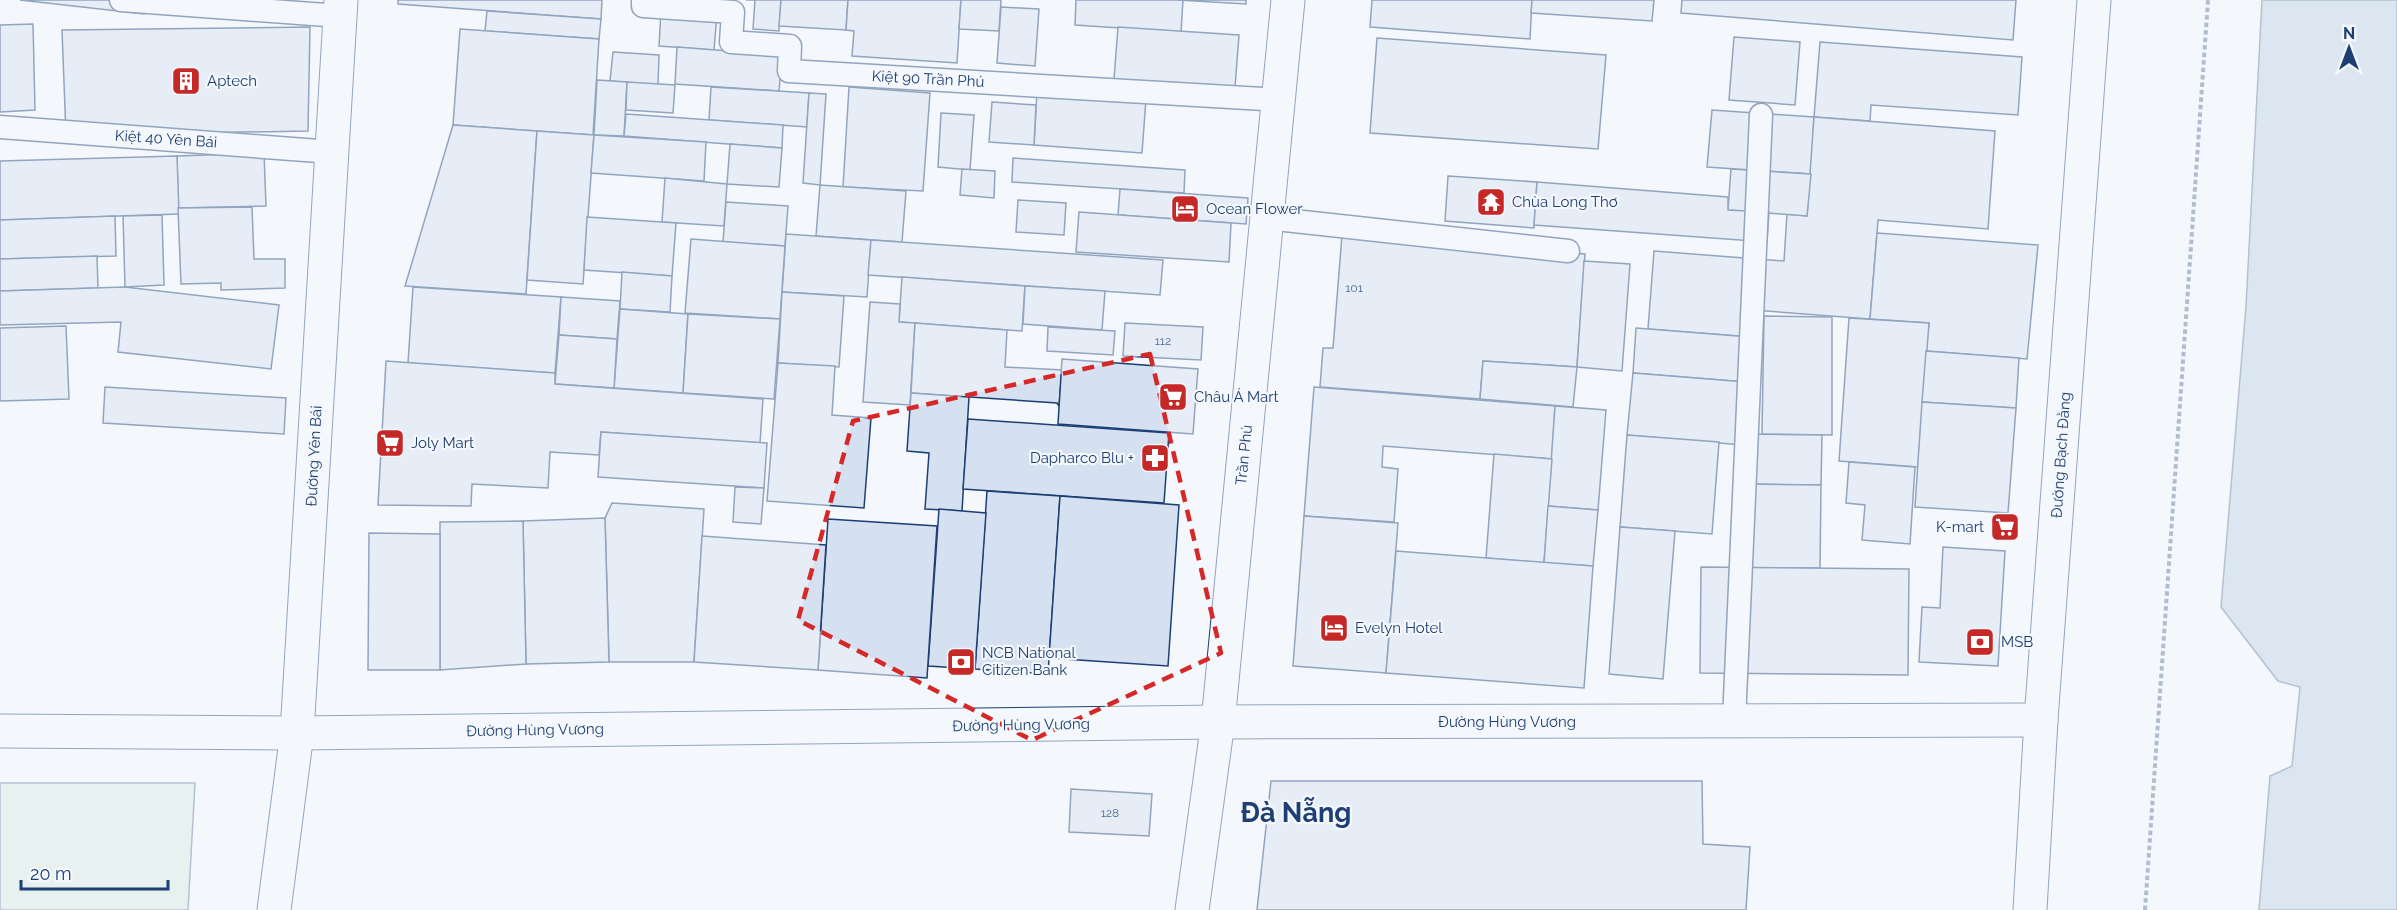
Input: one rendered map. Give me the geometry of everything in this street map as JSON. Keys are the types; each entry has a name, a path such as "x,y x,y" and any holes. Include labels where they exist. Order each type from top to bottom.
{"street":[{"name":"Trần Phú","path":"1192,910 1218,722 1288,0"},
{"name":"Đường Bạch Đằng","path":"2030,910 2041,720 2094,0"},
{"name":"Đường Yên Bái","path":"274,910 297,733 340,8"},
{"name":"Đường Hùng Vương","path":"0,730 297,733 1218,722 2041,720"}],"lane":[{"path":"121,0 340,8"},
{"name":"Kiệt 90 Trần Phú","path":"643,0 643,6 733,12 731,42 790,46 789,71 1279,100"},
{"path":"1734,722 1761,115"},
{"name":"Kiệt 40 Yên Bái","path":"0,127 332,152"},
{"path":"1268,218 1568,251"}],"path":[{"path":"2145,910 2208,0"}],"highlighted area":[{"path":"1150,354 1221,653 1032,740 798,620 853,421"}],"shaded area":[{"path":"0,783 195,783 188,910 0,910"}],"water":[{"path":"2262,0 2397,0 2397,910 2259,910 2270,776 2292,766 2300,687 2278,681 2221,607 2246,306"}],"building":[{"path":"20,0 145,0 144,14"},
{"path":"398,0 602,0 601,19 398,4"},
{"path":"755,0 781,0 779,31 753,29"},
{"path":"781,0 848,0 846,30 779,26"},
{"path":"848,0 961,0 957,63 852,56 854,31 846,30"},
{"path":"961,0 1001,0 999,31 959,29"},
{"path":"1076,0 1183,0 1181,32 1075,25"},
{"path":"1178,0 1246,0 1246,4"},
{"path":"1372,0 1532,0 1530,39 1370,27"},
{"path":"1532,0 1654,0 1652,21 1531,13"},
{"path":"1682,0 2016,0 2013,40 1681,13"},
{"path":"1001,7 1039,9 1035,66 997,63"},
{"path":"487,11 601,19 599,39 485,31"},
{"path":"661,11 717,14 714,50 659,46"},
{"path":"33,24 35,110 0,112 0,25"},
{"name":"Aptech","path":"310,27 308,131 66,135 62,30"},
{"path":"1118,27 1239,35 1235,87 1114,79"},
{"path":"460,29 599,39 593,135 453,125"},
{"path":"1734,37 1800,42 1795,105 1729,100"},
{"path":"1377,38 1606,55 1598,149 1370,133"},
{"path":"1820,42 2022,57 2018,115 1871,105 1870,121 1814,117"},
{"path":"677,47 782,55 779,91 675,84"},
{"path":"613,52 659,55 658,85 610,81"},
{"path":"597,80 627,82 624,136 594,135"},
{"path":"627,82 675,85 673,113 626,110"},
{"path":"711,87 809,93 807,127 709,120"},
{"path":"849,87 930,93 923,191 843,187"},
{"path":"1037,92 1146,99 1142,153 1034,145"},
{"path":"809,93 826,94 820,185 803,183"},
{"path":"992,102 1036,105 1034,145 989,142"},
{"path":"1712,110 1814,117 1811,174 1707,167"},
{"path":"941,113 974,115 970,170 938,167"},
{"path":"626,114 783,125 782,148 624,136"},
{"path":"1814,117 1995,131 1988,229 1878,220 1870,319 1753,310 1757,259 1784,261 1787,214 1807,216"},
{"path":"453,125 537,131 526,294 405,286"},
{"path":"537,131 594,135 583,284 527,280"},
{"path":"594,135 706,142 704,181 591,173"},
{"path":"730,144 782,148 779,187 727,184"},
{"path":"264,153 266,206 178,208 177,156"},
{"path":"177,156 179,214 0,220 0,161"},
{"path":"1013,158 1185,170 1184,193 1012,182"},
{"path":"962,169 995,171 994,198 960,195"},
{"path":"1731,169 1811,174 1807,216 1728,210"},
{"name":"Chùa Long Thơ","path":"1448,176 1537,182 1534,228 1445,221"},
{"path":"665,178 727,184 724,226 662,222"},
{"path":"1537,182 1728,197 1728,210 1769,212 1767,242 1534,225"},
{"path":"820,185 906,191 902,242 816,236"},
{"path":"1120,189 1248,198 1246,224 1118,215"},
{"path":"1018,200 1066,203 1064,235 1016,232"},
{"path":"726,202 788,206 785,246 723,242"},
{"path":"252,207 254,259 285,259 285,288 221,290 221,283 181,284 178,208"},
{"path":"1079,212 1231,223 1229,262 1076,252"},
{"path":"162,215 164,285 125,287 123,216"},
{"path":"115,216 116,256 0,259 0,220"},
{"path":"587,217 676,223 672,276 584,270"},
{"path":"1877,233 2038,245 2027,359 1926,351 1929,323 1870,319"},
{"path":"786,234 871,240 867,297 782,292"},
{"path":"1342,235 1585,254 1577,367 1483,361 1480,399 1320,387 1323,348 1333,348"},
{"path":"691,239 785,246 780,319 685,313"},
{"path":"871,240 1163,260 1160,295 868,275"},
{"path":"1654,251 1757,259 1751,337 1648,329"},
{"path":"97,256 98,288 0,291 0,259"},
{"path":"1584,261 1630,264 1622,371 1577,367"},
{"path":"622,272 672,276 670,312 620,309"},
{"path":"902,277 1025,286 1022,331 899,322"},
{"path":"1025,286 1105,291 1102,330 1023,324"},
{"path":"125,287 279,305 271,369 118,352 121,322 0,325 0,291"},
{"path":"413,287 561,297 555,373 408,363"},
{"path":"782,292 844,296 839,367 778,363"},
{"path":"561,297 620,301 617,339 559,335"},
{"path":"870,302 900,304 899,322 915,323 910,405 863,402"},
{"path":"620,309 688,314 683,393 614,388"},
{"path":"688,314 780,319 774,399 683,393"},
{"path":"1764,316 1832,317 1832,435 1762,434"},
{"path":"1849,318 1929,323 1918,467 1839,461"},
{"path":"915,323 1007,330 1005,367 1062,370 1059,406 1057,403 911,393"},
{"path":"1125,323 1203,327 1201,360 1123,356"},
{"path":"66,326 69,399 0,401 0,328"},
{"path":"1048,327 1115,331 1113,355 1047,351"},
{"path":"1636,328 1750,337 1746,382 1633,373"},
{"path":"559,335 617,339 614,388 555,384"},
{"path":"1926,351 2019,358 2016,408 1922,402"},
{"path":"1062,359 1198,369 1193,434 1058,424"},
{"path":"386,361 555,373 555,384 763,399 760,443 601,432 599,455 550,452 548,488 472,484 471,506 378,505"},
{"path":"1483,361 1577,367 1573,407 1480,399"},
{"path":"778,363 835,366 832,415 871,418 864,508 767,501"},
{"path":"1633,373 1746,382 1742,445 1627,435"},
{"path":"105,387 286,398 284,434 103,423"},
{"path":"1314,387 1555,406 1552,459 1383,446 1382,467 1398,469 1394,522 1304,516"},
{"path":"911,393 969,397 962,511 925,509 929,453 907,451"},
{"path":"1922,402 2016,408 2008,513 1915,507"},
{"path":"1555,406 1606,410 1598,510 1548,506"},
{"path":"968,419 1169,433 1164,503 963,489"},
{"path":"601,432 767,443 764,488 598,477"},
{"path":"1746,434 1822,435 1821,485 1746,484"},
{"path":"1627,435 1719,442 1712,534 1620,527"},
{"path":"1494,454 1552,459 1544,563 1486,558"},
{"path":"1849,462 1915,467 1910,544 1862,540 1865,505 1846,503"},
{"path":"1746,484 1821,485 1820,568 1746,568"},
{"path":"735,487 764,488 761,524 733,522"},
{"path":"987,491 1060,496 1048,674 975,669"},
{"path":"1060,496 1179,505 1168,666 1049,658"},
{"path":"612,503 704,509 694,662 609,662 605,518"},
{"path":"1548,506 1598,510 1593,566 1544,563"},
{"path":"939,509 986,513 975,669 928,666"},
{"path":"1304,516 1398,523 1386,673 1293,666"},
{"path":"605,518 609,662 526,664 523,521"},
{"path":"828,519 937,526 927,678 818,670"},
{"path":"523,521 526,664 440,670 440,522"},
{"path":"1620,527 1675,531 1663,679 1609,674"},
{"path":"369,533 440,534 440,670 368,670"},
{"path":"702,536 826,545 818,670 694,662"},
{"path":"1943,547 2005,551 1998,666 1919,662 1922,607 1940,608"},
{"path":"1396,551 1593,566 1584,688 1386,673"},
{"path":"1701,567 1909,569 1908,675 1700,673"},
{"path":"1271,781 1702,781 1703,844 1750,847 1746,910 1257,910"},
{"path":"1071,789 1152,794 1149,836 1069,832"}],"place":[{"name":"Aptech","path":"186,81"},
{"name":"Chùa Long Thơ","path":"1491,202"},
{"name":"Ocean Flower","path":"1185,209"},
{"name":"Châu Á Mart","path":"1173,397"},
{"name":"Joly Mart","path":"390,443"},
{"name":"Dapharco Blu +","path":"1155,458"},
{"name":"K-mart","path":"2005,527"},
{"name":"Evelyn Hotel","path":"1334,628"},
{"name":"MSB","path":"1980,642"},
{"name":"NCB National Citizen Bank","path":"961,662"}],"district":[{"name":"Đà Nẵng","path":"1296,813"}]}
